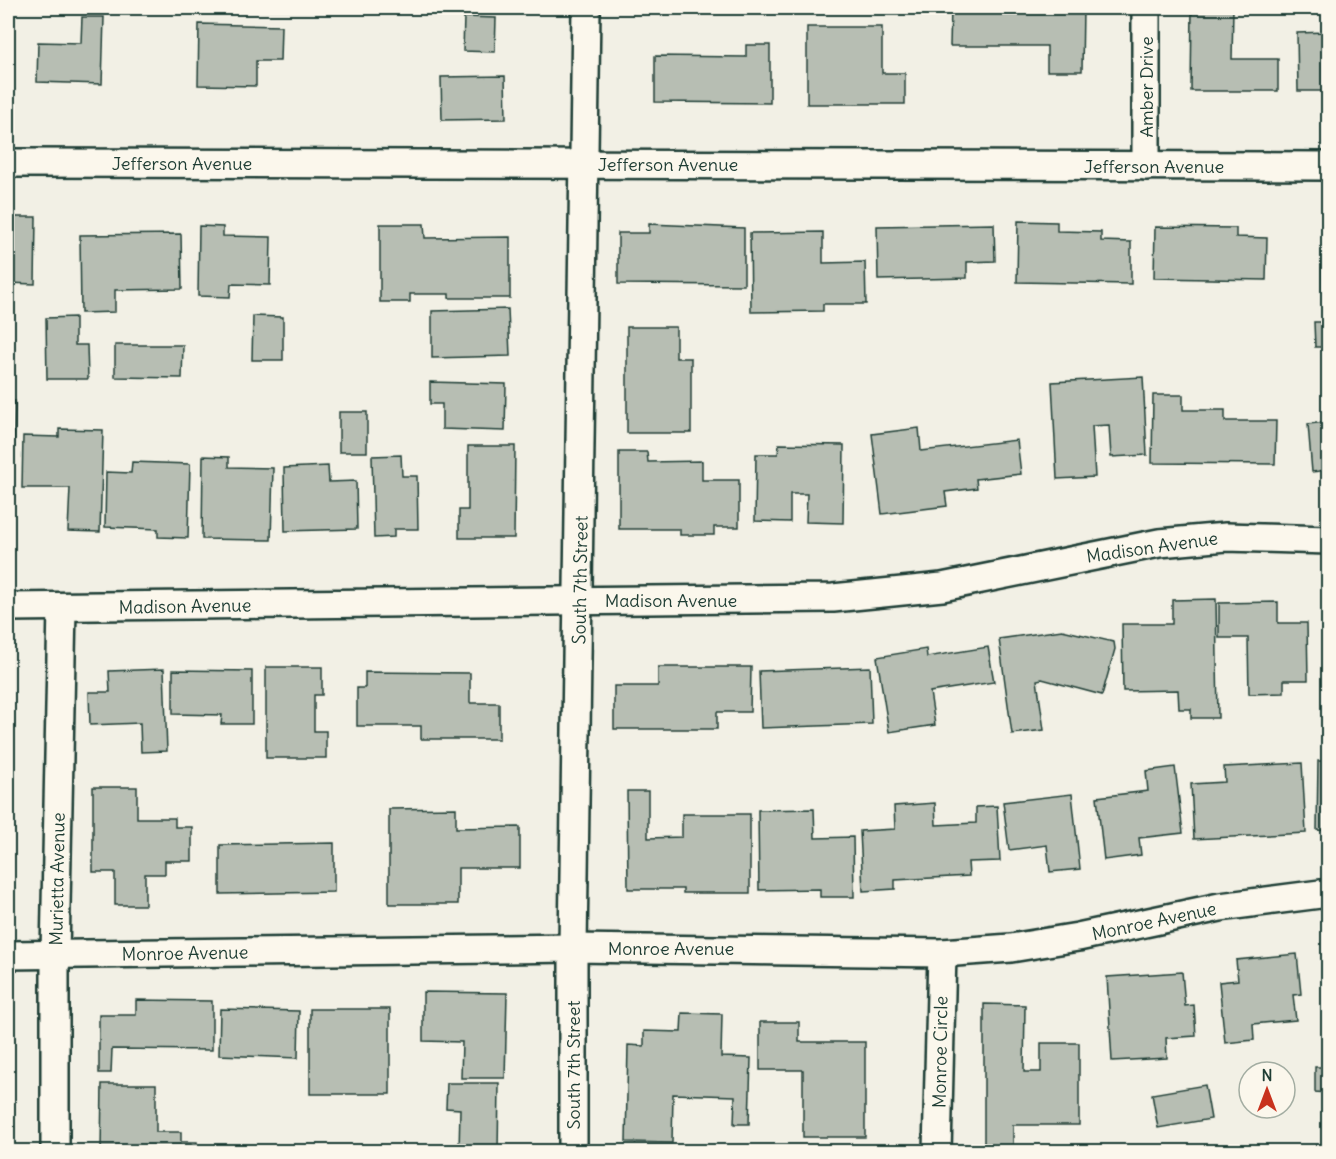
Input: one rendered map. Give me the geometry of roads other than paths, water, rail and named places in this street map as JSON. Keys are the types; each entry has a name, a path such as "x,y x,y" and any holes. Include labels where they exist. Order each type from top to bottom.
{"street":[{"name":"South 7th Street","path":"573,1152 573,948 580,600 586,8"},
{"name":"Amber Drive","path":"1146,8 1146,166"},
{"name":"Jefferson Avenue","path":"8,163 1329,166"},
{"name":"Madison Avenue","path":"8,607 833,598 942,587 1159,543 1227,537 1329,540"},
{"name":"Murietta Avenue","path":"55,1152 55,955 62,607"},
{"name":"Monroe Avenue","path":"8,955 573,948 942,953 1033,944 1220,907 1329,893"},
{"name":"Monroe Circle","path":"937,1152 942,953"}]}
